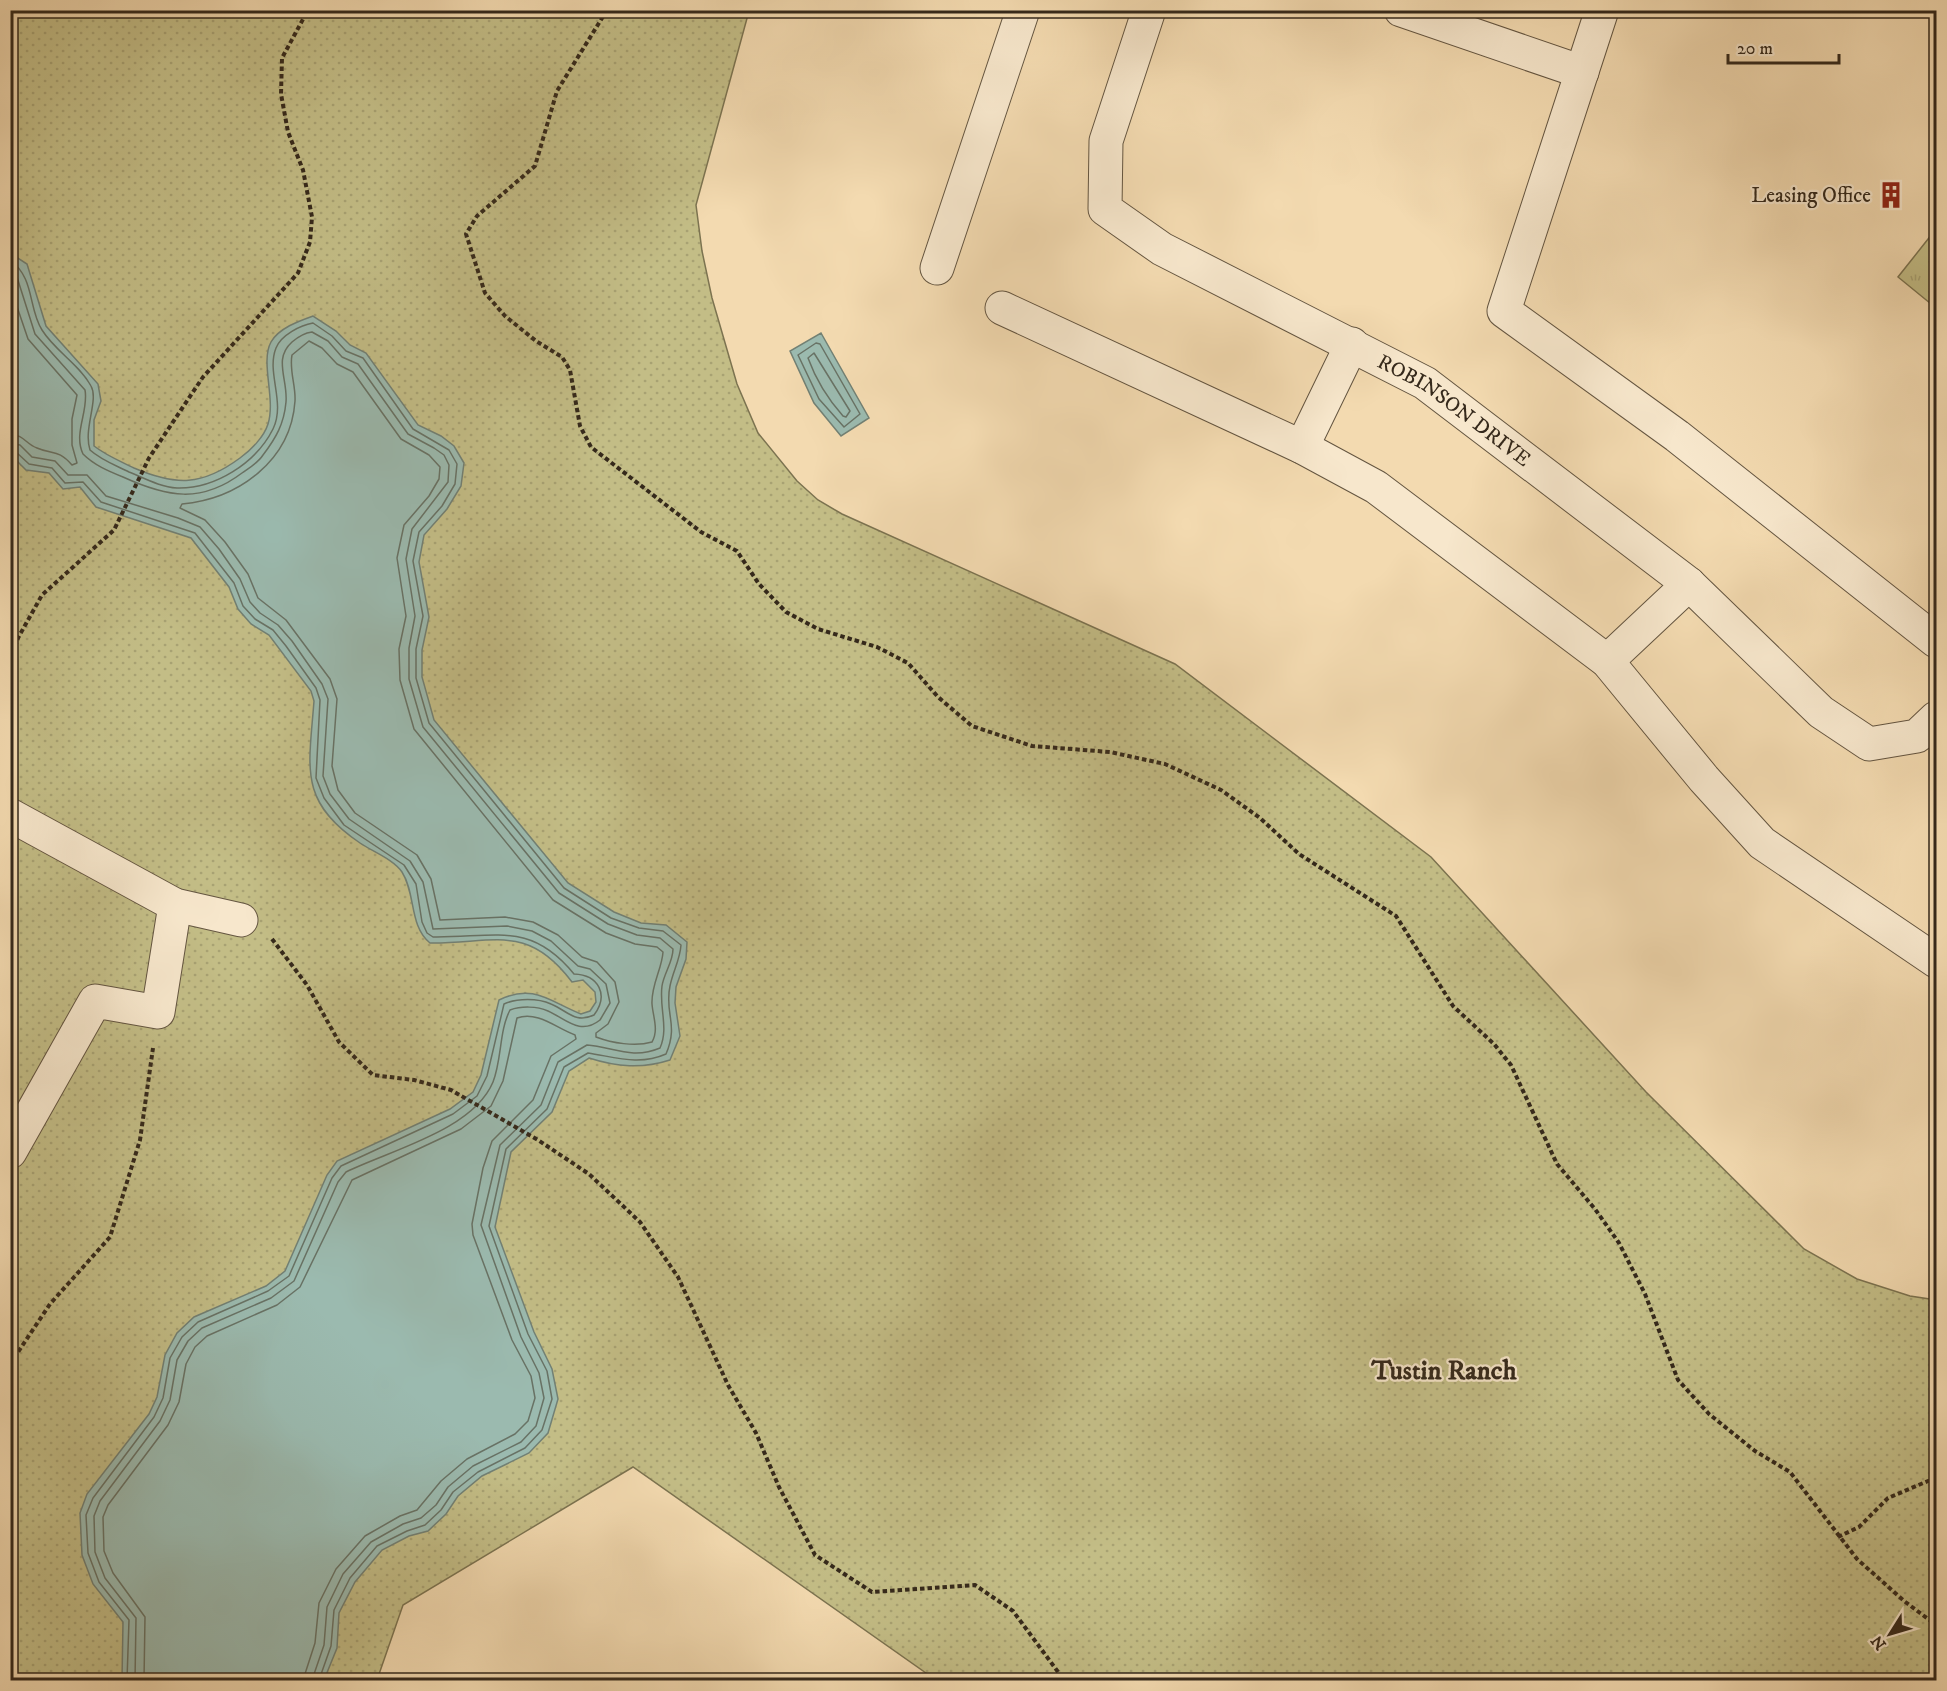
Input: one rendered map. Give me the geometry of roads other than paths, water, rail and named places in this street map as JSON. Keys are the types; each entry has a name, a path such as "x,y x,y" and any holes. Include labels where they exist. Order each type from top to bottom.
{"street":[{"path":"937,268 1023,10"},
{"name":"ROBINSON DRIVE","path":"1149,10 1106,141 1105,209 1162,249 1425,383 1689,584 1821,712 1869,744 1917,736 1936,718"},
{"path":"1401,10 1582,72"},
{"path":"1602,10 1504,311 1686,443 1936,642"},
{"path":"1002,308 1302,447 1376,487 1606,662 1704,779 1762,843 1936,961"},
{"path":"1302,447 1352,344"},
{"path":"1606,662 1689,584"},
{"path":"10,815 175,905 241,920"},
{"path":"10,1152 95,1001 158,1012 175,905"}],"water":[{"path":"10,253 27,264 46,326 98,384 101,401 94,420 94,446 134,468 163,478 188,480 213,474 240,458 257,443 266,429 270,414 268,350 271,342 284,329 313,316 336,331 350,345 366,353 418,425 441,436 454,446 464,463 461,486 447,509 424,535 419,562 429,617 422,650 422,677 434,720 568,883 614,912 641,923 666,925 687,942 686,959 676,987 675,1003 680,1036 670,1060 649,1065 630,1066 589,1058 569,1071 552,1112 511,1152 495,1227 534,1332 552,1369 558,1399 548,1433 529,1453 482,1476 458,1496 446,1514 428,1531 409,1536 382,1550 355,1582 339,1613 337,1648 324,1680 122,1680 123,1622 93,1584 82,1555 80,1513 87,1494 149,1414 157,1397 165,1355 177,1333 194,1317 266,1286 285,1271 327,1175 337,1161 450,1109 473,1092 481,1075 499,1000 522,993 532,994 542,996 581,1014 590,1011 596,1002 595,992 583,980 572,982 556,963 540,951 524,944 508,940 430,943 419,928 402,872 393,863 340,828 326,813 317,797 310,764 314,701 311,691 269,635 251,624 238,609 229,587 191,538 96,507 80,487 63,489 49,473 26,470 11,455"},
{"path":"821,333 869,418 841,436 814,403 790,351"}],"place":[{"name":"Leasing Office","path":"1891,195"}],"district":[{"name":"Tustin Ranch","path":"1444,1370"}]}
